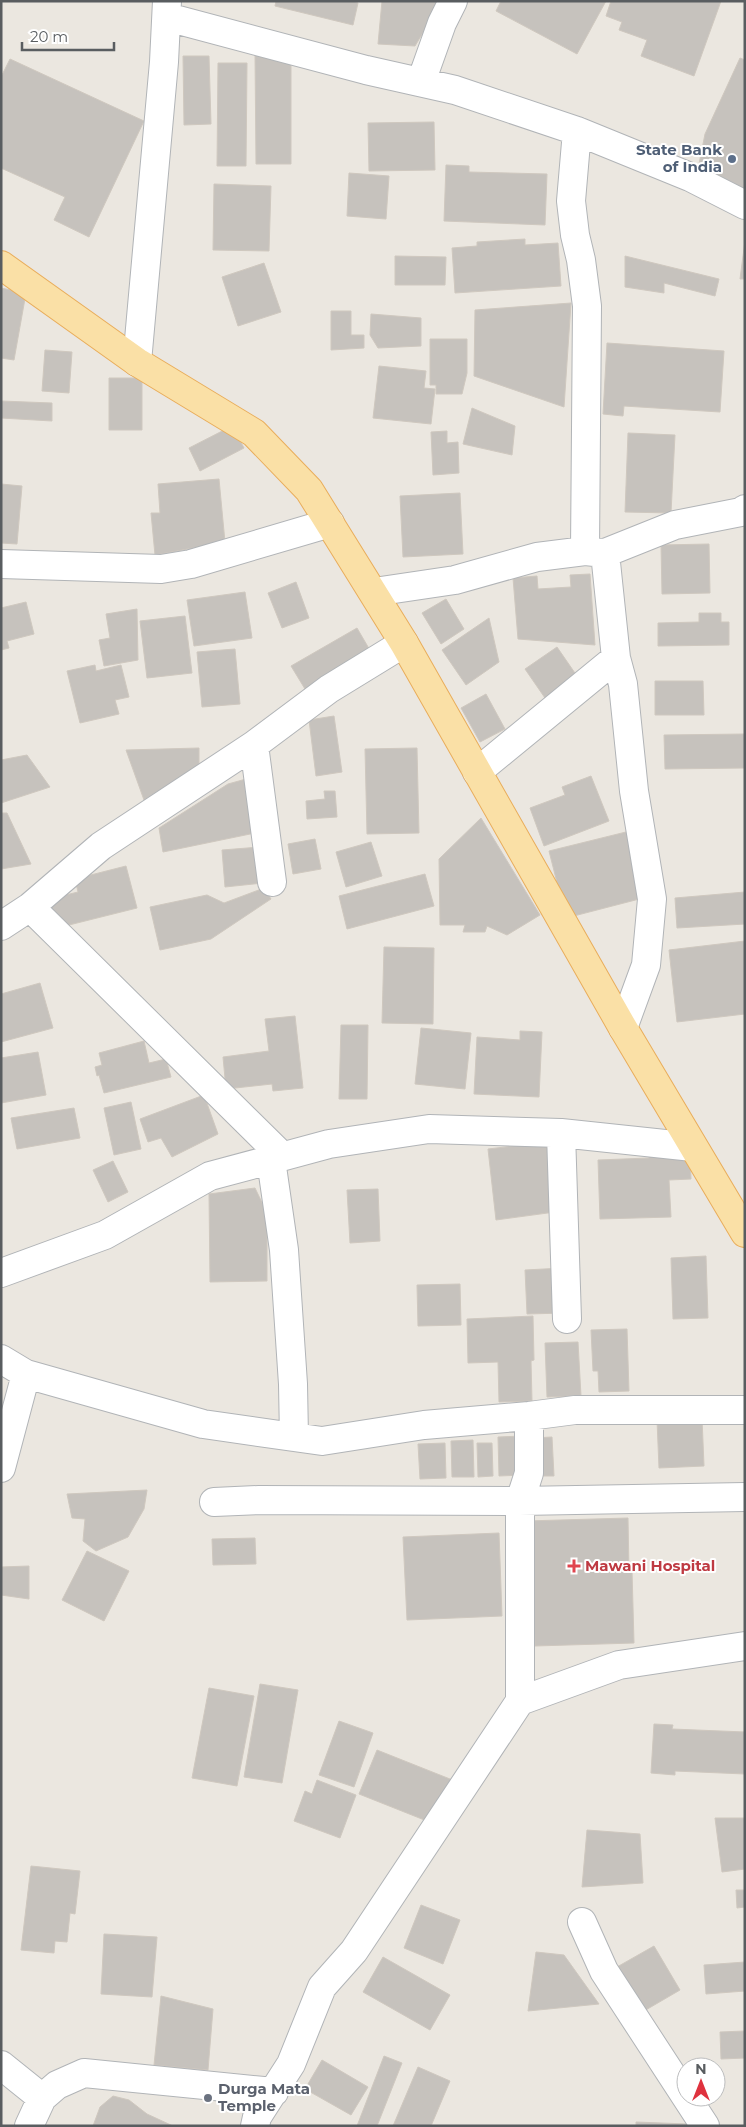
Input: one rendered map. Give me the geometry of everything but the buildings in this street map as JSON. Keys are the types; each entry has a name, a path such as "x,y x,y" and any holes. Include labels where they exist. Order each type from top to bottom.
{"main road":[{"path":"1,265 137,362 254,433 309,490 404,643 623,1028 745,1234"}],"street":[{"path":"420,82 442,23 453,1"},
{"path":"137,362 167,9 366,70 455,90 578,131 690,177 745,205"},
{"path":"578,131 571,201 587,306 595,552 623,684 634,791 652,899 646,966 623,1028"},
{"path":"374,592 455,580 537,557 595,552 675,526 741,512 745,509"},
{"path":"1,564 160,569 191,564 330,523"},
{"path":"1,926 30,907 101,846 254,745 329,689 404,643"},
{"path":"477,772 616,658"},
{"path":"254,745 272,882"},
{"path":"30,907 277,1158 293,1384 294,1437"},
{"path":"1,1273 105,1235 210,1176 329,1144 429,1129 561,1133 693,1147"},
{"path":"561,1133 567,1319"},
{"path":"1,1359 26,1374 203,1424 322,1441 424,1425 575,1410 745,1410"},
{"path":"1,1468 26,1374"},
{"path":"263,2123 274,2092 292,2064 322,1986 354,1951 520,1701 520,1501 529,1473 529,1416"},
{"path":"214,1502 259,1500 520,1501 745,1497"},
{"path":"520,1701 619,1665 745,1646"},
{"path":"582,1922 604,1971 705,2126"},
{"path":"1,2065 42,2098"},
{"path":"29,2126 42,2098 58,2085 84,2073 274,2092"}],"place":[{"name":"State Bank of India","path":"732,159"},
{"name":"Mawani Hospital","path":"574,1566"},
{"name":"Durga Mata Temple","path":"208,2098"}]}
